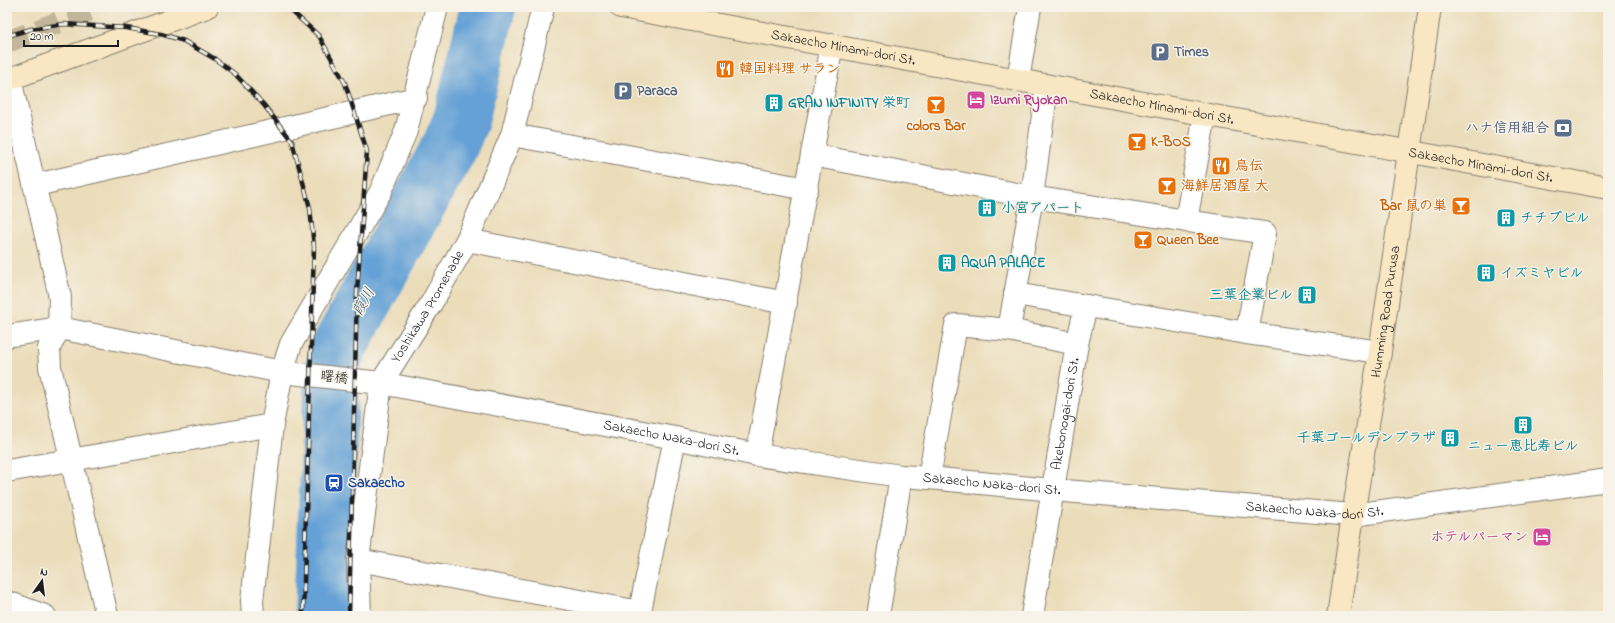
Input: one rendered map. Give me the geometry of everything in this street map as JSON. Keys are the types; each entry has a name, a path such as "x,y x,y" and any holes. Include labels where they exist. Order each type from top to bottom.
{"street":[{"path":"107,616 50,367 49,348 59,328 60,297 36,185 8,80 207,7"},
{"path":"254,616 252,601 272,425 282,372 291,344 381,191 406,131 416,98 437,7"},
{"name":"Yoshikawa Promenade","path":"360,616 358,560 381,383 432,302 466,240 512,135 543,7"},
{"name":"Sakaecho Minami-dori St.","path":"621,7 1410,153 1608,188"},
{"path":"1018,80 1030,7"},
{"name":"Humming Road Purusa","path":"1338,616 1380,352 1430,7"},
{"path":"757,455 807,189 832,45"},
{"path":"1008,330 1032,197 1047,86"},
{"path":"36,185 416,98"},
{"path":"1186,221 1205,115"},
{"path":"512,135 807,189"},
{"path":"812,155 1032,197 1264,233 1247,333"},
{"path":"466,240 786,303"},
{"path":"1015,294 1247,333 1380,352"},
{"name":"Akebonogai-dori St.","path":"1032,616 1077,344 1086,306"},
{"path":"929,478 956,325 1008,330 1077,344"},
{"name":"曙橋","path":"7,336 59,328 282,372 381,383"},
{"name":"Sakaecho Naka-dori St.","path":"381,383 675,438 757,455 901,476 1353,515 1608,480"},
{"path":"7,471 272,425"},
{"path":"358,560 640,614 675,438"},
{"path":"878,616 901,476"},
{"path":"7,602 45,616"}],"waterway":[{"name":"葭川","path":"322,616 332,371 338,349 450,146 461,120 488,7"}],"tunnel":[{"path":"7,42 98,7"}],"railway":[{"path":"7,9 13,7"},
{"path":"287,7 319,36 345,83 367,151 357,292 349,616"},
{"path":"7,36 31,29 64,24 126,28 161,34 184,41 215,59 235,74 263,104 292,141 310,208 314,247 303,616"}],"place":[{"name":"Times","path":"1160,52"},
{"name":"韓国料理 サラン","path":"725,69"},
{"name":"Paraca","path":"623,91"},
{"name":"Izumi Ryokan","path":"976,100"},
{"name":"GRAN INFINITY 栄町","path":"774,103"},
{"name":"colors Bar","path":"936,105"},
{"name":"ハナ信用組合","path":"1563,128"},
{"name":"K-BOS","path":"1137,142"},
{"name":"鳥伝","path":"1221,166"},
{"name":"海鮮居酒屋 大","path":"1167,186"},
{"name":"Bar 鼠の巣","path":"1461,206"},
{"name":"小宮アパート","path":"987,208"},
{"name":"チチブビル","path":"1506,218"},
{"name":"Queen Bee","path":"1143,240"},
{"name":"AQUA PALACE","path":"947,263"},
{"name":"イズミヤビル","path":"1486,273"},
{"name":"三葉企業ビル","path":"1307,295"},
{"name":"ニュー恵比寿ビル","path":"1523,425"},
{"name":"千葉ゴールデンプラザ","path":"1450,438"},
{"name":"Sakaecho","path":"334,483"},
{"name":"ホテルパーマン","path":"1542,537"}]}
